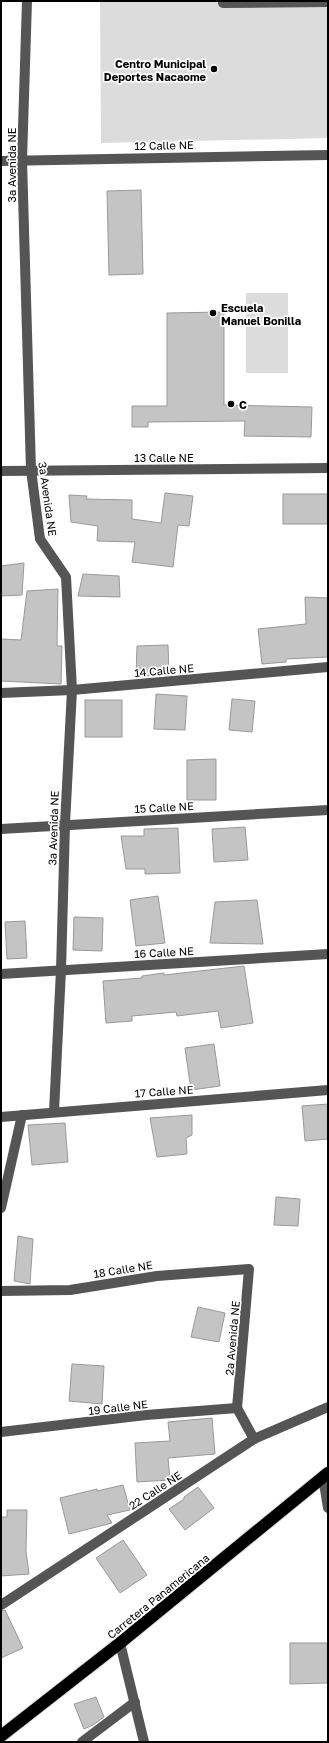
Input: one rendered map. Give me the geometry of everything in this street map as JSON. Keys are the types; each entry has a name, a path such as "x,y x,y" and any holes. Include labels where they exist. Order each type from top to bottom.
{"highway":[{"name":"Carretera Panamericana","path":"1,1736 120,1643 326,1475"}],"street":[{"name":"3a Avenida NE","path":"27,1 22,160 31,470 40,539 66,577 72,690 65,824 61,970 54,1112"},
{"path":"223,3 328,2"},
{"name":"12 Calle NE","path":"1,161 328,155"},
{"name":"13 Calle NE","path":"1,471 328,468"},
{"name":"14 Calle NE","path":"1,693 72,690 328,667"},
{"name":"15 Calle NE","path":"1,829 65,824 328,810"},
{"name":"16 Calle NE","path":"1,974 328,954"},
{"name":"17 Calle NE","path":"1,1117 328,1090"},
{"path":"1,1208 22,1115"},
{"name":"18 Calle NE","path":"1,1291 70,1290 157,1276 249,1269"},
{"name":"2a Avenida NE","path":"237,1408 249,1269"},
{"name":"22 Calle NE","path":"1,1605 254,1439 328,1407"},
{"path":"237,1408 254,1439"},
{"name":"19 Calle NE","path":"1,1432 146,1415 237,1408"},
{"path":"326,1475 328,1508"},
{"path":"120,1643 144,1742"},
{"path":"82,1742 135,1702"}],"shaded area":[{"name":"Centro Municipal Deportes Nacaome","path":"100,1 328,1 328,138 101,143"},
{"path":"246,293 288,293 288,373 246,373"}],"building":[{"path":"141,190 143,274 109,275 107,191"},
{"path":"224,312 224,405 312,407 311,437 244,436 245,421 148,422 148,427 132,427 132,406 167,406 167,313"},
{"path":"165,493 193,496 189,526 178,525 173,567 132,562 135,542 97,541 98,526 71,522 69,495 87,496 86,499 132,500 132,519 161,523"},
{"path":"283,494 328,494 328,524 283,524"},
{"path":"24,563 22,595 1,596 1,566"},
{"path":"83,574 119,576 120,597 78,596"},
{"path":"58,589 57,646 62,646 61,684 1,681 1,639 21,640 27,591"},
{"path":"305,597 328,598 328,657 286,659 286,662 262,664 258,629 306,624"},
{"path":"168,645 169,675 136,676 137,646"},
{"path":"156,694 187,696 185,730 154,729"},
{"path":"232,699 255,701 252,732 229,730"},
{"path":"85,700 122,700 122,737 85,737"},
{"path":"216,759 216,800 187,800 187,760"},
{"path":"245,827 248,860 214,862 212,829"},
{"path":"178,828 180,873 145,874 145,869 126,869 121,836 144,836 144,829"},
{"path":"158,896 165,943 136,946 130,900"},
{"path":"257,900 263,944 210,943 215,902"},
{"path":"74,917 103,918 102,951 73,950"},
{"path":"25,921 27,958 7,959 5,922"},
{"path":"244,966 253,1023 221,1028 218,1011 177,1016 176,1012 132,1016 132,1021 106,1023 103,981 142,978 142,976 164,973 164,975"},
{"path":"214,1044 220,1086 191,1090 185,1048"},
{"path":"328,1104 328,1139 305,1141 302,1106"},
{"path":"192,1115 192,1135 186,1138 187,1154 157,1157 150,1118"},
{"path":"65,1123 68,1162 32,1165 28,1125"},
{"path":"276,1197 300,1199 298,1226 274,1225"},
{"path":"18,1236 33,1239 30,1284 14,1281"},
{"path":"198,1307 225,1313 219,1342 191,1337"},
{"path":"72,1364 104,1366 102,1404 69,1401"},
{"path":"212,1418 215,1454 168,1458 170,1480 137,1482 135,1443 170,1441 168,1422"},
{"path":"123,1485 130,1510 107,1515 112,1523 69,1534 60,1498 97,1489 97,1491"},
{"path":"198,1487 214,1508 185,1530 169,1509"},
{"path":"7,1510 27,1510 26,1551 29,1574 1,1576 1,1517 7,1517"},
{"path":"123,1540 147,1575 120,1593 96,1558"},
{"path":"5,1610 23,1648 1,1658 1,1611"},
{"path":"290,1643 328,1643 328,1683 290,1684"},
{"path":"96,1697 104,1717 93,1725 84,1729 74,1704"}],"place":[{"name":"Centro Municipal Deportes Nacaome","path":"214,69"},
{"name":"Escuela Manuel Bonilla","path":"213,313"},
{"name":"C","path":"231,404"}]}
